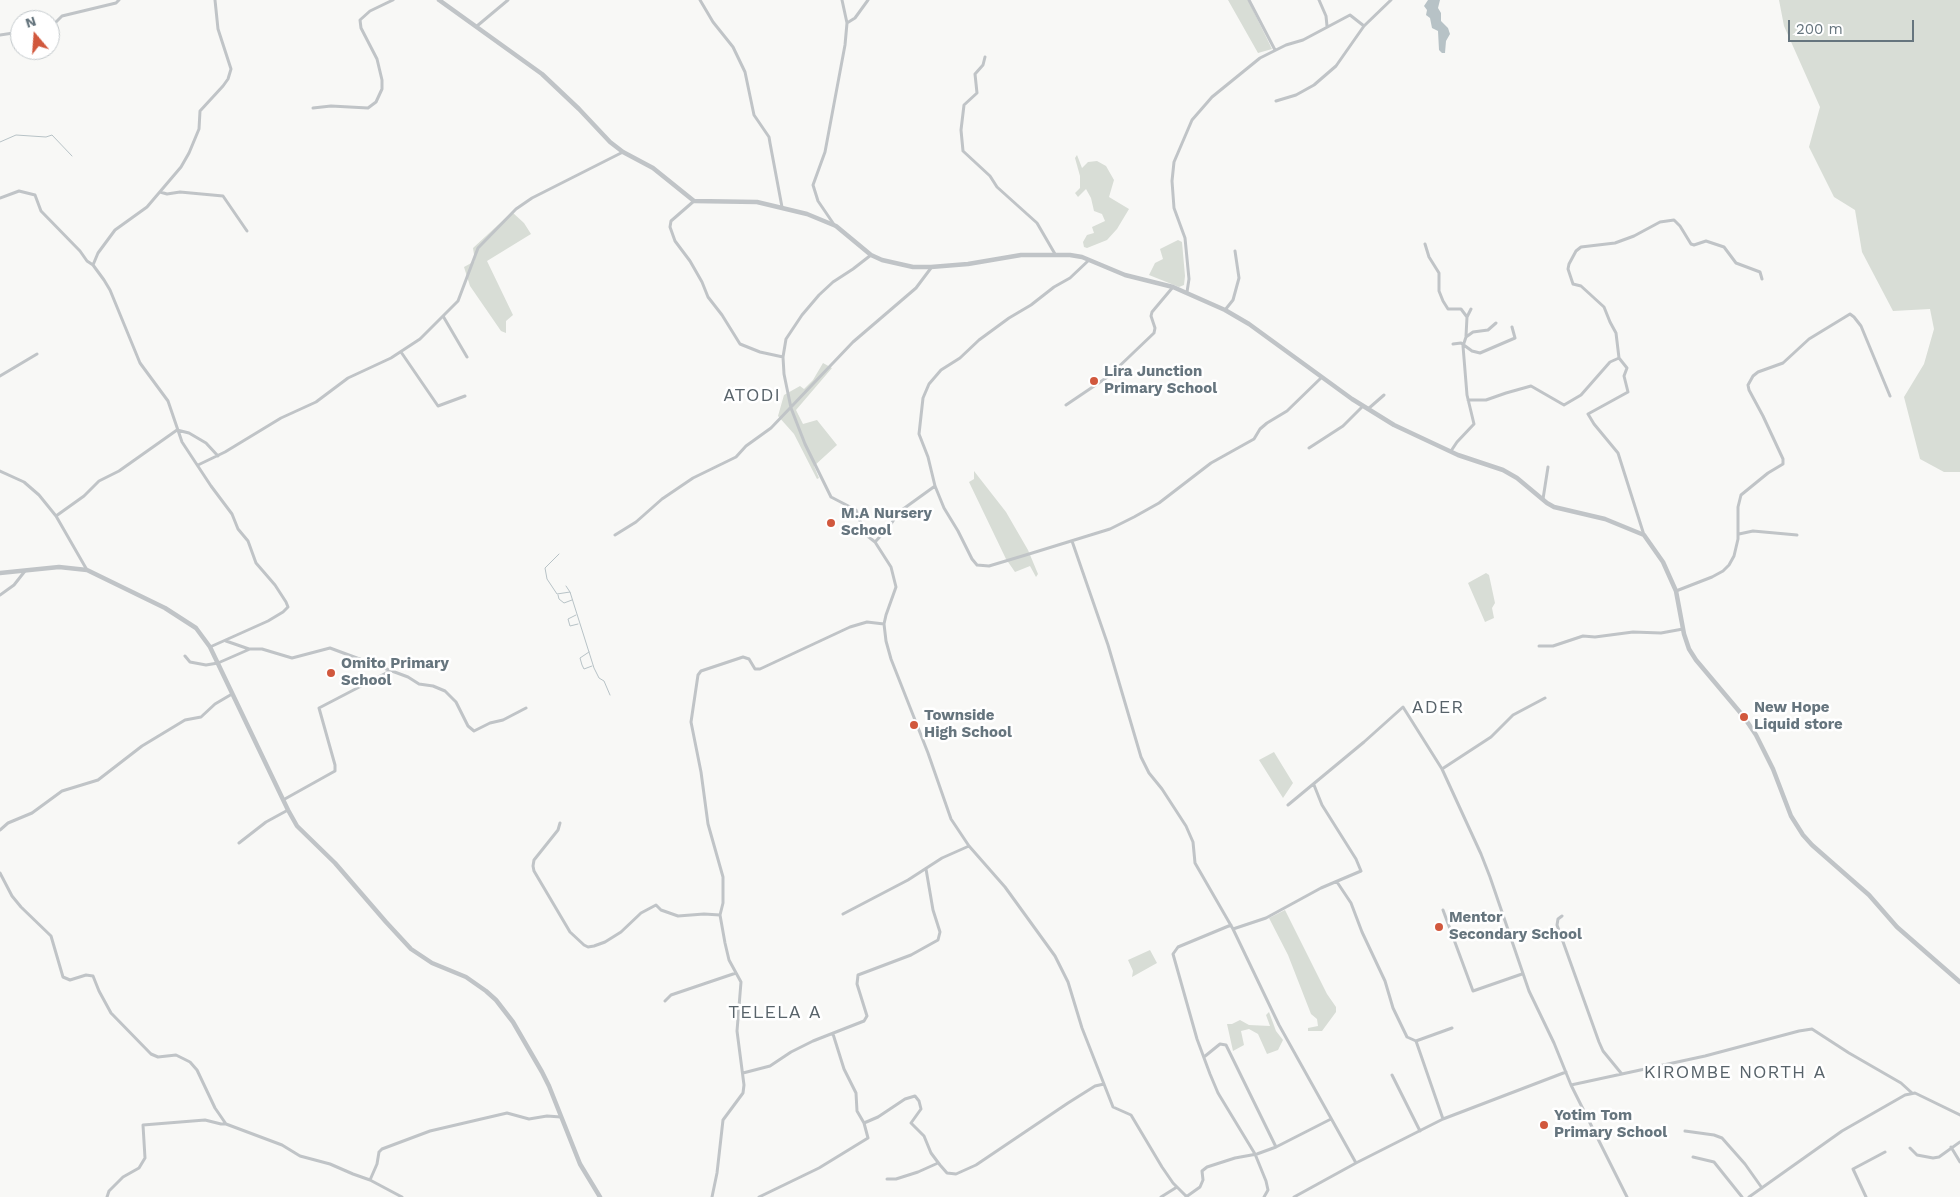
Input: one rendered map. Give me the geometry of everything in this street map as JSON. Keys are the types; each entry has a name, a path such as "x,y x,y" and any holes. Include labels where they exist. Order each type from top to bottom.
{"street":[{"path":"60,17 116,4 119,0"},
{"path":"93,265 98,253 115,230 143,211 181,167 189,154 199,126 200,111 224,85 230,73 230,64 218,29 215,0"},
{"path":"313,108 331,106 368,108 376,102 382,89 382,80 377,59 361,28 360,20 370,11 392,0"},
{"path":"439,0 547,78 580,109 600,133 623,152 652,168 694,201 757,202 807,214 836,226"},
{"path":"477,26 508,0"},
{"path":"700,0 713,22 733,47 745,72 754,115 769,137 782,207"},
{"path":"842,0 847,23 832,124 826,152 813,185 818,202 836,226 871,255 882,260 900,264 931,267 968,264 1009,256 1070,255 1089,260 1125,275 1187,292 1225,310 1260,331 1363,406 1394,425 1452,452 1503,470 1517,478 1554,507 1581,512 1613,522 1644,535"},
{"path":"847,23 855,18 868,0"},
{"path":"1249,0 1275,50"},
{"path":"1319,0 1326,16 1327,26"},
{"path":"1276,101 1296,95 1319,81 1336,66 1364,26 1391,0"},
{"path":"1187,292 1189,278 1185,238 1172,197 1174,162 1192,120 1212,97 1241,75 1250,65 1275,50 1303,40 1350,15 1364,26"},
{"path":"985,57 983,65 974,77 977,93 964,106 961,130 963,151 990,176 997,188 1037,223 1055,254"},
{"path":"198,466 281,418 316,402 348,378 379,365 420,339 458,301 478,248 516,209 532,198 623,152"},
{"path":"0,198 18,191 26,191 36,195 44,214 80,250 88,262 93,265 110,290 140,364 168,401 182,442 232,514 236,525 248,541 256,563 282,594 288,607 268,621 210,647"},
{"path":"160,192 223,196 247,231"},
{"path":"694,201 671,221 670,227 675,241 690,260 708,297 740,344 760,352 784,357"},
{"path":"1762,279 1760,272 1736,263 1724,247 1706,241 1694,245 1691,244 1674,220 1660,222 1634,236 1615,242 1582,247 1576,251 1569,264 1571,281 1573,284 1581,286 1604,307 1616,333 1619,358 1627,368 1624,376 1628,392 1588,414 1618,453 1644,535 1663,562 1676,591 1686,644 1696,660 1744,717 1756,735 1773,769 1791,816 1803,835 1869,895 1897,927 1960,982"},
{"path":"1425,244 1429,257 1439,273 1439,291 1445,303 1448,308 1462,309 1467,317"},
{"path":"1225,310 1233,300 1239,278 1235,252"},
{"path":"871,255 853,269 834,280 819,295 789,334 785,342 785,381 791,408 805,444 831,497 856,510 863,532 875,542 891,567 896,589 887,608 884,624 886,641 951,819 969,846 1005,887 1055,956 1068,982 1082,1028 1113,1107 1131,1115 1142,1136 1177,1187 1187,1197 1200,1187 1203,1180 1203,1170 1235,1158 1276,1147 1331,1119"},
{"path":"1089,260 1070,278 1012,316 979,340 962,356 937,373 929,384 921,405 919,434 928,457 935,486 944,508 972,559 980,566 999,563 1117,526 1159,503 1211,463 1254,439 1266,422 1287,411 1322,377"},
{"path":"615,535 636,522 662,499 693,478 736,457 746,446 770,428 791,408 853,342 916,288 931,267"},
{"path":"1066,405 1109,376 1154,333 1156,328 1151,316 1152,312 1173,287"},
{"path":"1466,338 1467,317 1471,309"},
{"path":"1676,591 1692,586 1723,571 1734,556 1739,534 1738,508 1741,495 1768,473 1783,464 1783,459 1749,390 1748,386 1753,376 1758,372 1783,363 1808,339 1850,314 1861,326 1890,396"},
{"path":"443,316 467,357"},
{"path":"1452,452 1474,424 1468,400 1463,344 1466,338 1473,332 1488,330 1496,323"},
{"path":"1454,344 1463,344 1472,351 1480,352 1515,338 1512,326"},
{"path":"401,352 438,406 465,396"},
{"path":"0,376 36,354"},
{"path":"1468,400 1486,400 1531,386 1564,405 1582,395 1610,362 1619,358"},
{"path":"1368,409 1384,396"},
{"path":"1309,448 1343,426 1363,406"},
{"path":"177,430 188,433 206,443 218,456"},
{"path":"56,516 84,496 99,481 119,471 177,430"},
{"path":"1543,500 1548,467"},
{"path":"0,471 24,482 32,488 56,516 87,570"},
{"path":"875,542 889,527 899,512 935,486"},
{"path":"1739,534 1753,531 1797,535"},
{"path":"1072,541 1108,645 1142,757 1149,773 1162,789 1186,826 1193,842 1195,863 1232,927 1279,1025 1356,1163"},
{"path":"0,573 59,567 87,570 165,608 196,628 210,647 297,826 335,863 411,949 432,963 466,977 496,1000 513,1022 542,1072 580,1164 600,1197"},
{"path":"0,595 14,585 25,571"},
{"path":"712,1197 717,1173 723,1120 743,1093 743,1073 737,1031 741,982 726,950 720,915 724,884 708,824 702,772 691,722 698,675 701,671 743,658 749,659 755,668 760,669 850,627 867,622 884,624"},
{"path":"1539,646 1552,646 1583,636 1600,637 1633,632 1661,633 1683,629"},
{"path":"226,640 250,649 262,649 292,658 330,648 408,676 419,684 433,686 446,692 456,702 468,726 474,731 490,723 503,720 526,708"},
{"path":"185,656 190,662 199,664 218,663 250,649"},
{"path":"283,800 335,772 335,765 319,708 391,671"},
{"path":"0,830 8,823 32,813 62,791 98,780 142,746 185,720 201,717 232,694"},
{"path":"1442,769 1491,736 1513,715 1545,698"},
{"path":"1288,805 1314,785 1403,707 1442,769 1490,877 1522,974 1571,1085 1627,1197"},
{"path":"1264,1197 1268,1186 1255,1154 1218,1093 1197,1039 1174,954 1178,947 1232,927 1266,918 1314,891 1359,873 1361,870 1356,859 1328,815 1314,785"},
{"path":"239,842 266,822 288,810"},
{"path":"560,823 558,830 534,860 533,866 570,932 584,945 594,946 605,942 621,932 641,913 656,905 662,910 678,916 720,915"},
{"path":"843,914 926,869 942,858 969,846"},
{"path":"743,1073 770,1066 813,1040 859,1024 866,1018 866,1011 857,984 858,975 911,955 940,938 926,869"},
{"path":"0,874 12,896 21,907 52,936 63,977 70,980 86,975 93,976 99,993 110,1013 151,1054 158,1056 176,1055 190,1062 197,1070 214,1108 226,1124"},
{"path":"1338,882 1351,903 1407,1037 1412,1041 1416,1041 1452,1028"},
{"path":"1443,910 1473,991 1522,974"},
{"path":"1562,916 1558,919 1557,925 1599,1042 1603,1051 1621,1073"},
{"path":"665,1001 672,995 736,973"},
{"path":"1571,1085 1670,1064 1812,1029 1848,1053 1901,1082 1912,1093 1960,1115"},
{"path":"759,1197 819,1168 866,1141 868,1138 864,1122 858,1111 856,1093 844,1069 833,1034"},
{"path":"1416,1041 1443,1119"},
{"path":"1204,1056 1220,1044 1225,1044 1276,1147"},
{"path":"1294,1197 1443,1119 1566,1072"},
{"path":"1392,1075 1420,1131"},
{"path":"864,1122 878,1117 905,1099 914,1096 919,1101 921,1109 911,1122 924,1136 931,1153 938,1163 950,1174 956,1174 976,1165 1068,1102 1095,1086 1104,1084"},
{"path":"1749,1197 1842,1131 1895,1099 1912,1093"},
{"path":"370,1180 377,1164 379,1152 430,1131 507,1113 529,1119 547,1116 562,1117"},
{"path":"107,1197 109,1191 123,1177 139,1168 145,1158 143,1125 205,1120 226,1124 284,1146 300,1156 330,1164 370,1180 402,1197"},
{"path":"1685,1131 1722,1138 1745,1164 1762,1188"},
{"path":"1910,1148 1917,1155 1929,1158 1939,1157 1960,1142"},
{"path":"1951,1147 1960,1162"},
{"path":"1866,1197 1853,1169 1885,1152"},
{"path":"1693,1157 1714,1162 1742,1197"},
{"path":"887,1179 896,1179 938,1163"},
{"path":"1161,1197 1177,1187"},
{"path":"1756,1192 1758,1197"}],"shaded area":[{"path":"1228,0 1248,0 1272,49 1258,53"},
{"path":"1428,0 1440,0 1438,8 1441,13 1441,21 1448,28 1450,34 1446,41 1445,53 1439,50 1438,31 1432,28 1430,18 1426,15 1427,10 1424,6"},
{"path":"1779,0 1960,0 1960,472 1944,472 1920,459 1904,397 1924,364 1934,329 1930,309 1893,311 1862,252 1855,210 1834,197 1809,147 1820,107 1784,26"},
{"path":"1077,155 1082,168 1088,162 1097,161 1106,166 1114,180 1109,197 1129,209 1117,229 1107,240 1087,248 1084,247 1083,242 1087,235 1094,233 1092,227 1105,221 1102,214 1094,211 1091,198 1086,189 1078,197 1075,193 1080,188 1080,176 1075,158"},
{"path":"512,212 524,223 531,234 487,261 513,315 506,321 506,333 501,331 470,286 464,267 475,261 473,248"},
{"path":"1178,240 1182,242 1185,276 1184,285 1179,287 1149,275 1155,263 1163,259 1160,249"},
{"path":"823,363 832,368 796,410 803,424 817,420 837,445 814,466 819,478 817,479 794,434 778,416 784,395 800,386 804,389 813,380"},
{"path":"974,471 1006,512 1028,550 1038,574 1036,577 1030,566 1015,572 1006,559 969,482 974,479"},
{"path":"1486,573 1489,575 1495,603 1492,608 1494,618 1485,622 1468,583"},
{"path":"1274,752 1293,783 1283,798 1259,760"},
{"path":"1285,910 1327,994 1336,1007 1336,1012 1322,1031 1308,1031 1308,1028 1318,1026 1317,1019 1311,1014 1288,955 1269,918"},
{"path":"1150,950 1157,963 1132,977 1133,971 1128,960"},
{"path":"1269,1012 1276,1031 1283,1040 1278,1050 1267,1054 1258,1034 1249,1029 1241,1031 1244,1045 1233,1051 1227,1024 1240,1020 1249,1025 1270,1026 1266,1015"}],"waterway":[{"path":"0,142 16,135 46,137 52,135 72,156"},
{"path":"559,554 545,568 547,579 557,594 570,592 594,668 599,678 604,681 610,695"},
{"path":"566,586 570,592"},
{"path":"558,595 559,599 564,603 572,600"},
{"path":"576,615 568,619 570,626 578,624"},
{"path":"589,652 580,658 584,669 592,666"}],"place":[{"name":"Lira Junction Primary School","path":"1094,381"},
{"name":"M.A Nursery School","path":"831,523"},
{"name":"Omito Primary School","path":"331,673"},
{"name":"New Hope Liquid store","path":"1744,717"},
{"name":"Townside High School","path":"914,725"},
{"name":"Mentor Secondary School","path":"1439,927"},
{"name":"Yotim Tom Primary School","path":"1544,1125"}],"district":[{"name":"ATODI","path":"752,396"},
{"name":"ADER","path":"1438,708"},
{"name":"TELELA A","path":"775,1013"},
{"name":"KIROMBE NORTH A","path":"1735,1073"}]}
